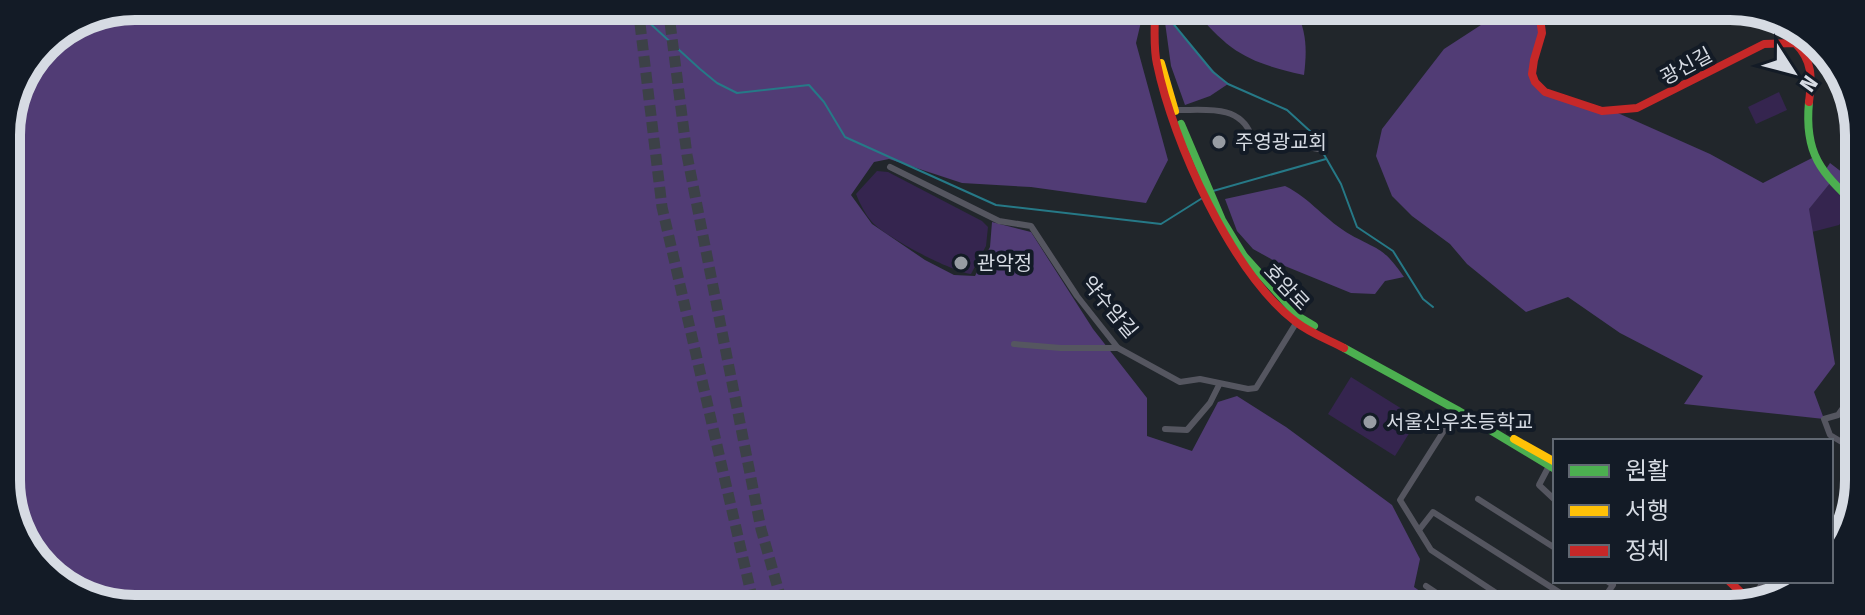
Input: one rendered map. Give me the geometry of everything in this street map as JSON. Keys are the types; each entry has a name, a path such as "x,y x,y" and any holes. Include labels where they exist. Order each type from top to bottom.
{"main road":[{"name":"호암로","path":"1157,20 1156,61 1172,110 1217,223 1261,286 1298,320 1553,466"},
{"name":"광신길","path":"1540,20 1542,33 1532,74 1535,82 1545,92 1602,111 1637,108 1764,44 1795,43 1810,60 1808,120 1816,156 1823,173 1845,194"},
{"path":"1172,110 1222,220 1244,256 1298,320 1553,466"}],"street":[{"path":"1172,110 1229,112 1238,115 1251,135 1318,149"},
{"name":"약수암길","path":"890,167 999,221 1031,226 1077,296 1118,348 1180,382 1200,379 1219,385 1256,388 1298,320"},
{"path":"1014,344 1118,348"},
{"path":"1165,429 1187,430 1194,425 1219,385"},
{"path":"1845,405 1838,415 1824,419 1830,435 1845,444"},
{"path":"1457,410 1400,500 1431,550 1499,595"},
{"path":"1553,466 1539,485 1553,498"},
{"path":"1478,499 1553,547"},
{"path":"1419,530 1433,512 1564,595"},
{"path":"1426,586 1440,595"}],"shaded area":[{"path":"1141,20 1136,43 1168,160 1146,203 1031,187 962,183 889,159 874,162 851,195 872,224 925,260 954,275 975,276 990,247 992,222 1031,232 1093,329 1147,398 1147,436 1192,451 1218,402 1237,396 1286,427 1392,505 1420,559 1414,587 1425,595 135,595 105,591 77,580 49,556 32,531 22,502 20,127 24,105 32,84 59,49 77,35 120,21"},
{"path":"1165,20 1168,20 1228,84 1210,96 1185,105 1171,66"},
{"path":"1204,20 1300,20 1305,41 1304,75 1269,66 1242,54"},
{"path":"1489,20 1540,20 1542,33 1532,74 1539,88 1611,110 1710,154 1763,183 1816,156 1824,172 1830,163 1845,175 1845,195 1831,182 1809,209 1835,364 1814,392 1824,419 1684,404 1703,376 1620,333 1568,297 1526,312 1467,264 1450,244 1412,216 1392,196 1376,156 1382,129 1444,49"},
{"path":"1779,92 1787,110 1756,124 1748,107"},
{"path":"877,171 888,172 988,227 986,246 971,274 919,253 872,222 856,194"},
{"path":"1830,183 1845,197 1845,218 1839,225 1812,232 1808,210"},
{"path":"1285,186 1342,229 1380,251 1404,277 1385,281 1375,294 1351,293 1280,264 1253,249 1237,231 1225,199"},
{"path":"1351,377 1418,419 1395,456 1328,414"}],"waterway":[{"path":"646,20 717,83 737,93 809,85 824,102 845,137 996,205 1161,224 1204,197"},
{"path":"1170,20 1213,72 1228,84 1287,110 1311,132 1341,184 1357,227 1393,251 1423,299 1433,307"},
{"path":"1213,191 1326,159"}],"tunnel":[{"path":"640,20 662,207 751,595"},
{"path":"670,20 687,155 761,529 780,595"}],"traffic: fast":[{"path":"1809,102 1812,149 1824,172 1845,194"},
{"path":"1181,124 1222,220 1244,256 1299,317 1314,326"},
{"path":"1344,348 1457,410 1553,468"}],"traffic: slow":[{"path":"1161,63 1175,111"},
{"path":"1514,439 1553,461"}],"traffic: jam":[{"path":"1155,20 1156,57 1176,130 1208,204 1228,239 1272,300 1301,326 1344,348"},
{"path":"1540,20 1542,33 1532,74 1535,82 1545,92 1602,111 1637,108 1764,44 1795,43 1801,50 1810,70 1809,102"},
{"path":"1731,583 1743,594"}],"place":[{"name":"주영광교회","path":"1219,142"},
{"name":"관악정","path":"961,263"},
{"name":"서울신우초등학교","path":"1370,422"}]}
